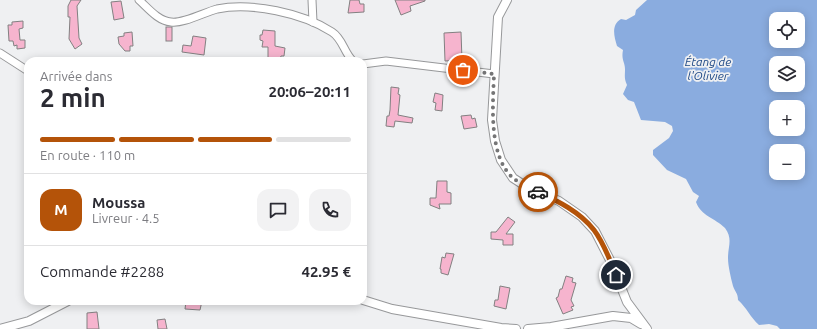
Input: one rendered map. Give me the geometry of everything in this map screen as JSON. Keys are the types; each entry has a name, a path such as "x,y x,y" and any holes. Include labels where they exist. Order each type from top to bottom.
{"street":[{"path":"139,0 163,20 172,23 199,16 217,9 246,8 281,12 312,22 333,33 341,42 349,57"},
{"path":"312,0 312,22"},
{"path":"507,0 498,17 492,120 495,141 501,160 513,178 527,187 559,201 582,217 595,231 611,262 627,302 645,327"},
{"path":"0,53 24,69"},
{"path":"367,63 386,60 494,74"},
{"path":"367,301 392,309 501,328 516,329"},
{"path":"0,329 29,321 60,305"},
{"path":"528,329 552,327 613,316 631,318 645,327"}],"water":[{"name":"Étang de l'Olivier","path":"647,0 817,0 817,329 780,329 777,326 769,324 759,325 756,322 738,300 733,286 728,261 730,243 729,236 725,228 701,211 696,202 699,196 693,192 686,179 667,170 653,155 653,150 669,138 673,131 672,126 665,122 641,120 634,102 628,100 623,94 627,85 622,56 623,50 617,46 614,35 618,21 621,19 626,20 635,15 636,10"}],"building":[{"path":"71,0 81,0 77,6 79,38 82,44 75,49 69,39 70,17 68,17 68,6"},
{"path":"350,0 359,0 360,4 364,4 364,12 348,13"},
{"path":"395,0 425,1 410,6 411,11 401,15"},
{"path":"121,1 124,18 114,20 111,2"},
{"path":"23,21 23,28 19,29 20,40 25,40 25,48 17,49 17,45 14,46 13,41 9,41 8,25 12,25 12,22"},
{"path":"166,27 172,27 172,41 166,41"},
{"path":"263,30 275,31 275,46 285,48 284,56 268,57 268,47 262,47 263,41 260,40 260,35 262,35"},
{"path":"132,32 133,46 130,46 130,51 125,51 119,44 118,37 124,36 124,33"},
{"path":"461,32 462,60 445,61 444,33"},
{"path":"193,36 206,38 204,55 182,52 183,45 191,46"},
{"path":"391,87 399,88 398,94 400,95 398,115 413,118 412,123 395,121 394,127 386,126 387,116 389,116 390,110"},
{"path":"435,93 443,95 442,111 435,110 436,103 433,102"},
{"path":"471,115 472,119 475,118 477,127 464,129 461,116"},
{"path":"437,181 447,181 447,192 451,193 451,204 439,204 440,209 430,205 430,198 436,198"},
{"path":"508,217 515,222 506,234 513,234 513,245 503,245 503,240 491,239 491,232 496,232"},
{"path":"446,253 454,254 448,275 441,273 440,269 442,257 445,258"},
{"path":"566,276 573,278 572,282 576,283 571,300 574,306 571,307 573,310 563,314 556,298 558,297 560,289 562,289"},
{"path":"500,286 510,288 506,309 494,306 495,300 498,300"},
{"path":"186,305 201,305 200,310 185,309"},
{"path":"97,312 99,329 87,329 87,313"},
{"path":"165,319 167,329 158,329 157,320"}],"way so far":[{"path":"463,70 494,74 492,120 495,141 501,160 513,178 538,192"}],"route":[{"path":"538,192 559,201 582,217 595,231 616,275"}]}
